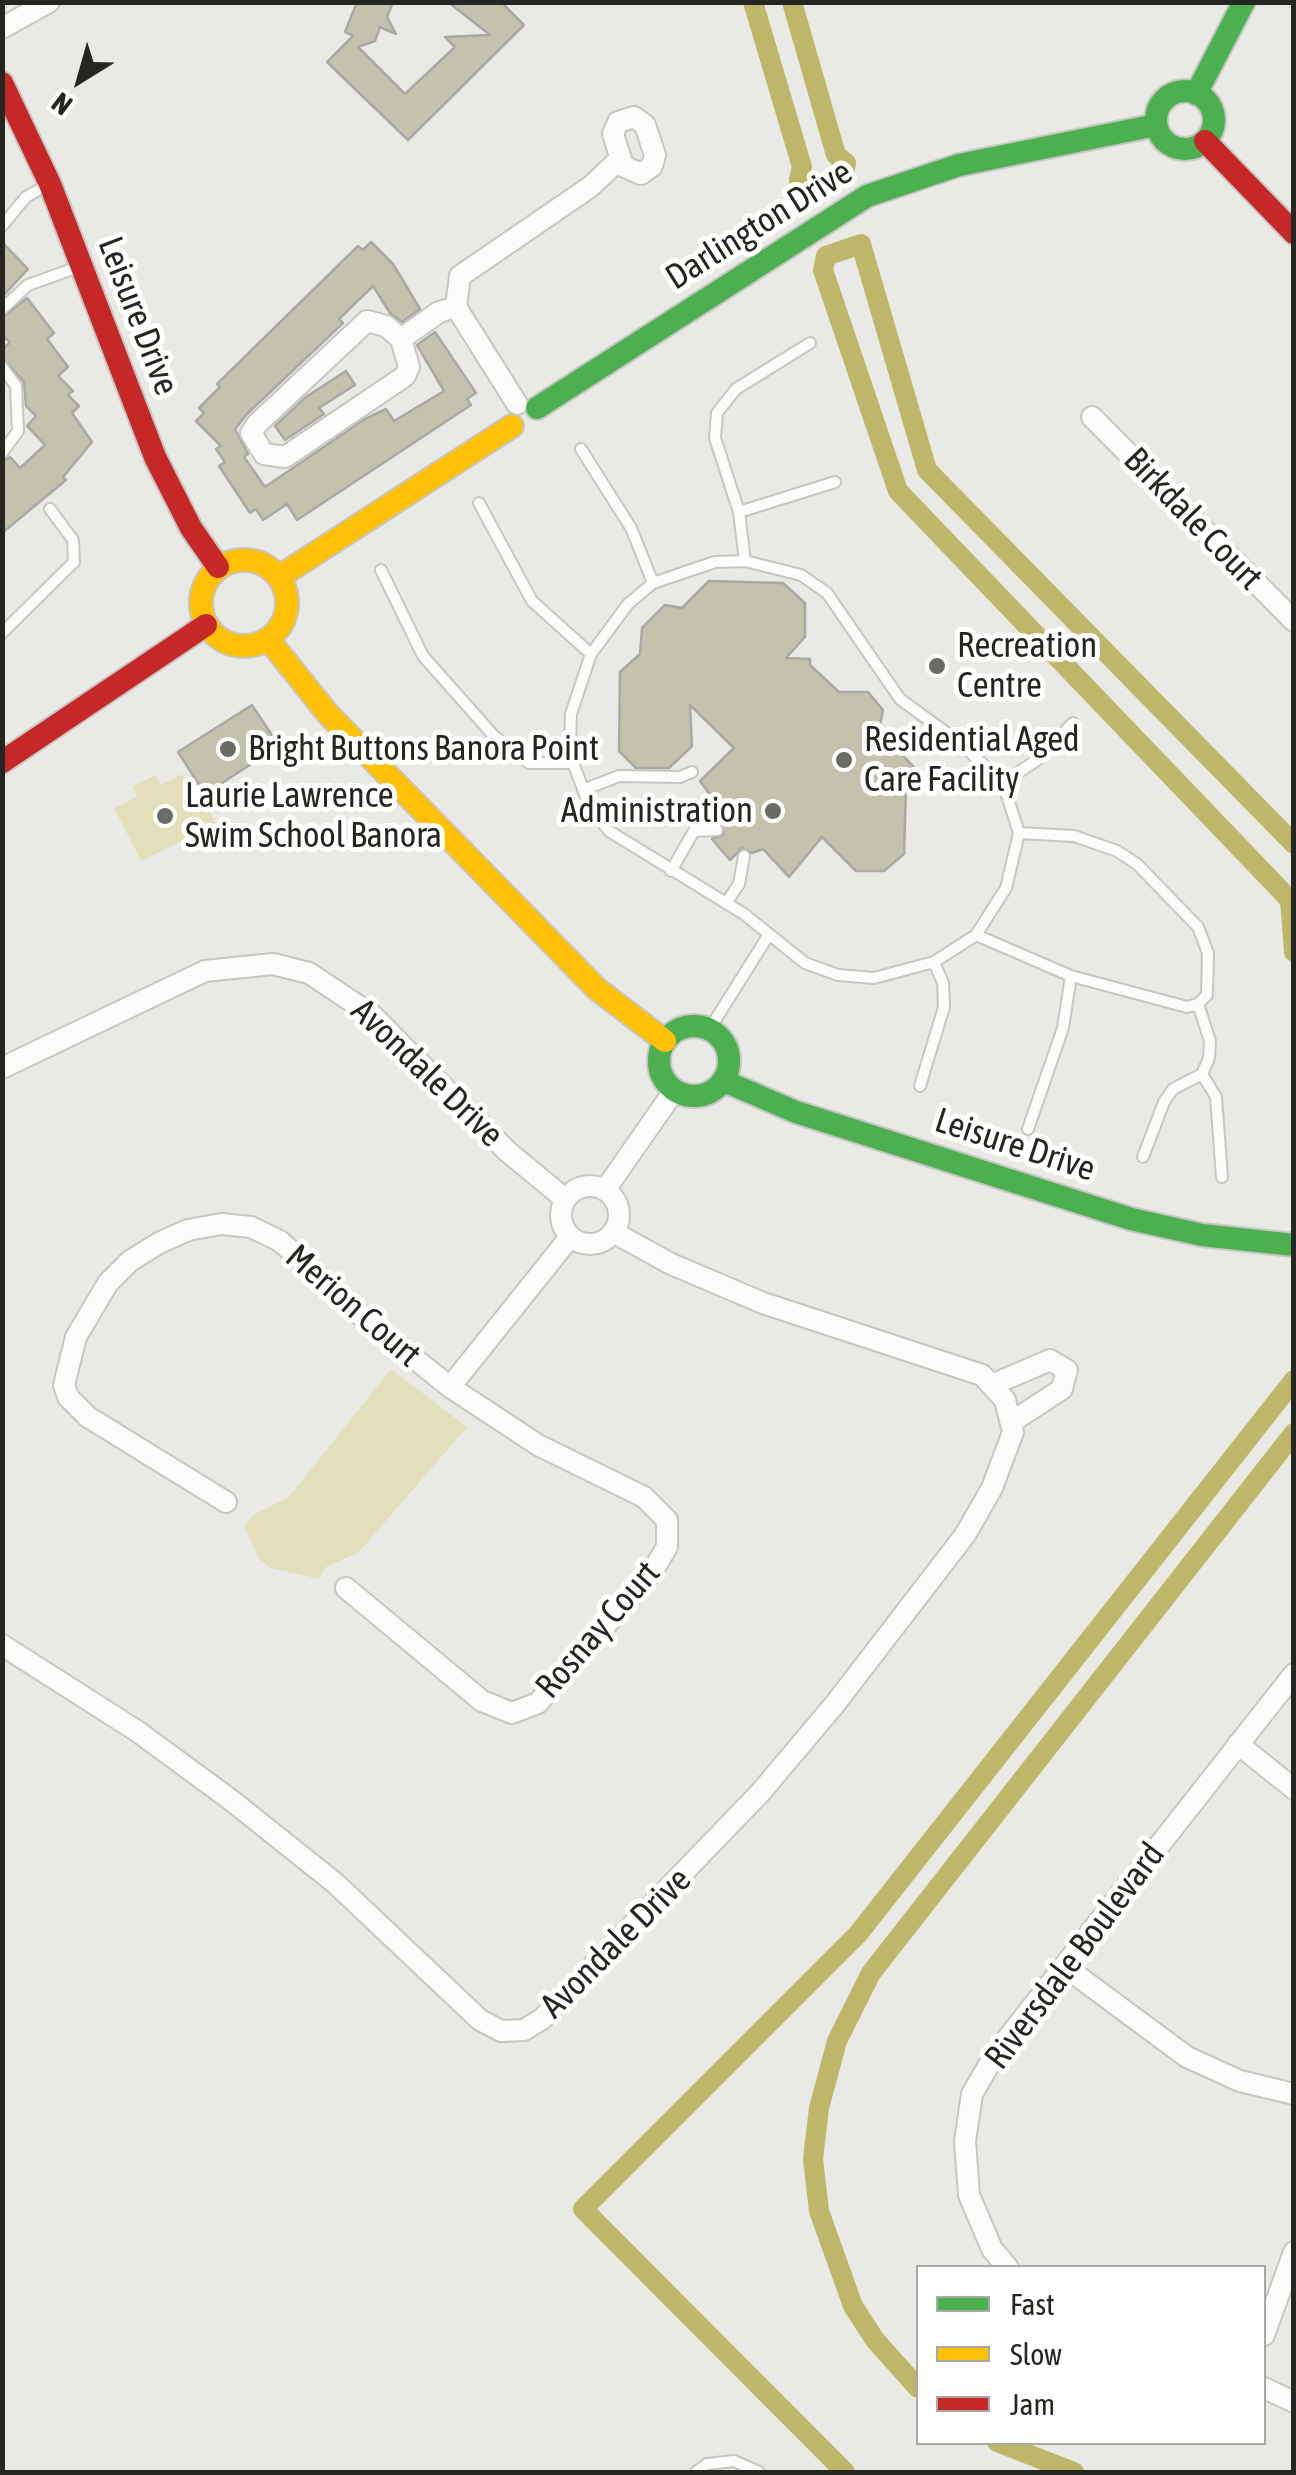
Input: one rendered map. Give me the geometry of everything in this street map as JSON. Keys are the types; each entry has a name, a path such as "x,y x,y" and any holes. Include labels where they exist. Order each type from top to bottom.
{"street":[{"path":"2,28 49,2"},
{"path":"1196,94 1244,2"},
{"name":"Leisure Drive","path":"2,83 50,184 156,457 191,528 218,567"},
{"path":"1179,92 1196,94 1213,115 1205,141 1189,149 1172,146 1156,125 1164,100 1179,92"},
{"name":"Darlington Drive","path":"279,577 522,412 867,196 946,168 1156,125"},
{"path":"1205,141 1294,233"},
{"path":"522,412 456,307 460,276 473,263 590,187 621,158"},
{"path":"400,339 438,312 456,307"},
{"path":"367,322 386,326 400,339 409,368 398,383 284,457 264,454 252,433 256,424 367,322"},
{"name":"Birkdale Court","path":"1092,417 1294,622"},
{"path":"250,560 279,577 287,611 268,639 234,645 206,625 201,594 218,567 250,560"},
{"path":"2,762 206,625"},
{"path":"268,639 328,714 556,948 597,988 665,1041"},
{"name":"Avondale Drive","path":"2,1068 205,971 273,964 309,973 362,1006 507,1151 565,1198"},
{"path":"685,1027 709,1030 726,1046 728,1070 724,1081 702,1096 674,1091 659,1064 665,1041 685,1027"},
{"name":"Leisure Drive","path":"724,1081 796,1112 1131,1218 1202,1236 1294,1246"},
{"path":"606,1190 674,1091"},
{"path":"588,1185 606,1190 617,1205 613,1232 592,1244 570,1237 561,1223 565,1198 588,1185"},
{"name":"Merion Court","path":"226,1502 88,1418 64,1386 68,1357 91,1308 130,1261 159,1243 188,1230 221,1224 251,1227 280,1240 365,1319 450,1388"},
{"path":"613,1232 733,1292 976,1372 994,1384 1013,1421 1064,1388 1066,1370 1050,1360 994,1384"},
{"path":"450,1388 570,1237"},
{"path":"1024,1370 1042,1402"},
{"name":"Rosnay Court","path":"346,1588 482,1702 512,1713 538,1703 661,1560 668,1534 658,1507 538,1445 450,1388"},
{"name":"Avondale Drive","path":"2,1645 138,1731 232,1800 349,1895 480,2020 501,2032 524,2030 542,2020 662,1899 835,1704 972,1525 1008,1451 1013,1421"},
{"name":"Riversdale Boulevard","path":"1005,2265 992,2249 969,2195 965,2141 972,2094 996,2053 1294,1674"},
{"path":"1238,1744 1294,1789"},
{"path":"1064,1966 1187,2057 1240,2081 1294,2094"},
{"path":"1266,2329 1294,2252"},
{"path":"1266,2389 1294,2402"}],"lane":[{"path":"2,226 26,198 50,184"},
{"path":"2,309 33,282 82,266"},
{"path":"745,561 740,512 715,438 717,414 736,390 810,342"},
{"path":"2,367 16,386 18,431 2,453"},
{"path":"581,450 631,528 653,583"},
{"path":"740,512 835,482"},
{"path":"479,503 532,601 590,654"},
{"path":"2,632 74,562 73,540 50,509"},
{"path":"745,561 801,574 827,593 900,699 959,742 1003,784 1018,833 1006,888 976,935 934,962 874,978 838,975 805,963 726,903 609,831 583,790 573,764 571,714 590,654 628,604 653,583 715,562 745,561"},
{"path":"381,570 423,656 494,736 529,764 573,764"},
{"path":"1003,784 1037,760 1072,723"},
{"path":"583,790 619,776 680,777 692,772"},
{"path":"671,871 694,831 717,830"},
{"path":"976,935 1071,976 1186,1007 1198,1004 1207,994 1208,954 1198,927 1137,864 1108,847 1074,836 1018,833"},
{"path":"726,903 739,884 744,856"},
{"path":"709,1030 768,936"},
{"path":"920,1086 944,1007 943,983 934,962"},
{"path":"1028,1130 1063,1028 1071,976"},
{"path":"1198,1004 1210,1041 1202,1074 1216,1097 1222,1177"},
{"path":"1143,1157 1164,1102 1173,1090 1202,1074"},
{"path":"696,2472 708,2464 734,2461 759,2472"}],"shaded area":[{"name":"Laurie Lawrence Swim School Banora","path":"182,774 198,807 206,803 216,824 141,861 114,808 137,797 133,786 156,775 161,785"},
{"path":"391,1369 467,1427 359,1552 326,1567 319,1579 271,1568 260,1560 244,1526 253,1515 289,1497"}],"building":[{"path":"357,2 393,2 387,17 396,34 380,27 375,41 358,47 405,94 455,47 445,37 490,35 448,2 501,2 524,25 408,140 327,62 353,36 345,32"},
{"path":"2,242 28,269 2,297"},
{"path":"371,242 393,264 420,309 402,322 390,313 373,286 339,319 343,323 235,429 248,454 244,457 265,487 365,419 386,409 394,421 444,391 417,345 435,332 476,393 467,399 471,405 297,520 287,504 263,520 256,509 250,513 219,466 225,462 216,449 221,446 196,421 204,413 199,408 220,387 217,384 358,246 363,250"},
{"path":"27,298 54,333 47,339 68,367 58,376 73,391 68,395 79,406 72,413 92,442 63,477 66,480 2,533 2,462 10,457 20,468 45,445 27,426 36,416 26,406 24,382 2,358 2,350 10,342 2,335 2,318"},
{"path":"346,371 355,385 319,408 324,414 285,440 275,426 306,397"},
{"path":"709,581 783,583 805,603 805,637 786,658 810,659 810,665 839,692 868,692 883,710 879,731 914,767 914,786 906,786 904,854 884,871 856,871 822,837 789,877 763,849 752,853 742,848 730,860 712,839 724,835 721,822 725,815 700,781 734,748 690,705 692,746 669,768 636,768 619,751 620,672 640,654 642,628 665,605 682,608"},
{"name":"Bright Buttons Banora Point","path":"252,705 279,746 205,794 178,752"}],"waterway":[{"path":"753,2 802,167 799,180 806,188 843,177 846,163 836,155 792,2"},
{"path":"1294,844 927,470 861,244 826,256 823,270 898,491 1290,900 1294,952"},
{"path":"845,2472 583,2209 858,1934 1294,1380"},
{"path":"916,2386 875,2340 853,2306 819,2211 813,2159 819,2108 837,2041 871,1973 1294,1433"},
{"path":"1005,2445 1074,2472"}],"traffic: fast":[{"path":"1196,94 1244,2"},
{"path":"1185,91 1205,100 1214,120 1205,140 1185,149 1165,140 1156,120 1165,100 1185,91"},
{"path":"537,408 867,196 959,165 1156,125"},
{"path":"694,1026 719,1036 729,1061 719,1086 694,1096 669,1086 659,1061 669,1036 694,1026"},
{"path":"724,1081 796,1112 1131,1219 1202,1235 1294,1245"}],"traffic: slow":[{"path":"279,577 512,426"},
{"path":"244,560 261,563 275,572 284,586 287,603 284,620 275,634 261,643 244,646 227,643 213,634 204,620 201,603 204,586 213,572 227,563 244,560"},
{"path":"268,639 328,714 597,989 665,1041"}],"traffic: jam":[{"path":"2,83 50,184 155,457 191,528 218,567"},
{"path":"1205,141 1294,233"},
{"path":"2,762 206,625"}],"place":[{"name":"Recreation Centre","path":"937,666"},
{"name":"Bright Buttons Banora Point","path":"228,749"},
{"name":"Residential Aged Care Facility","path":"844,760"},
{"name":"Administration","path":"773,811"},
{"name":"Laurie Lawrence Swim School Banora","path":"165,816"}]}
